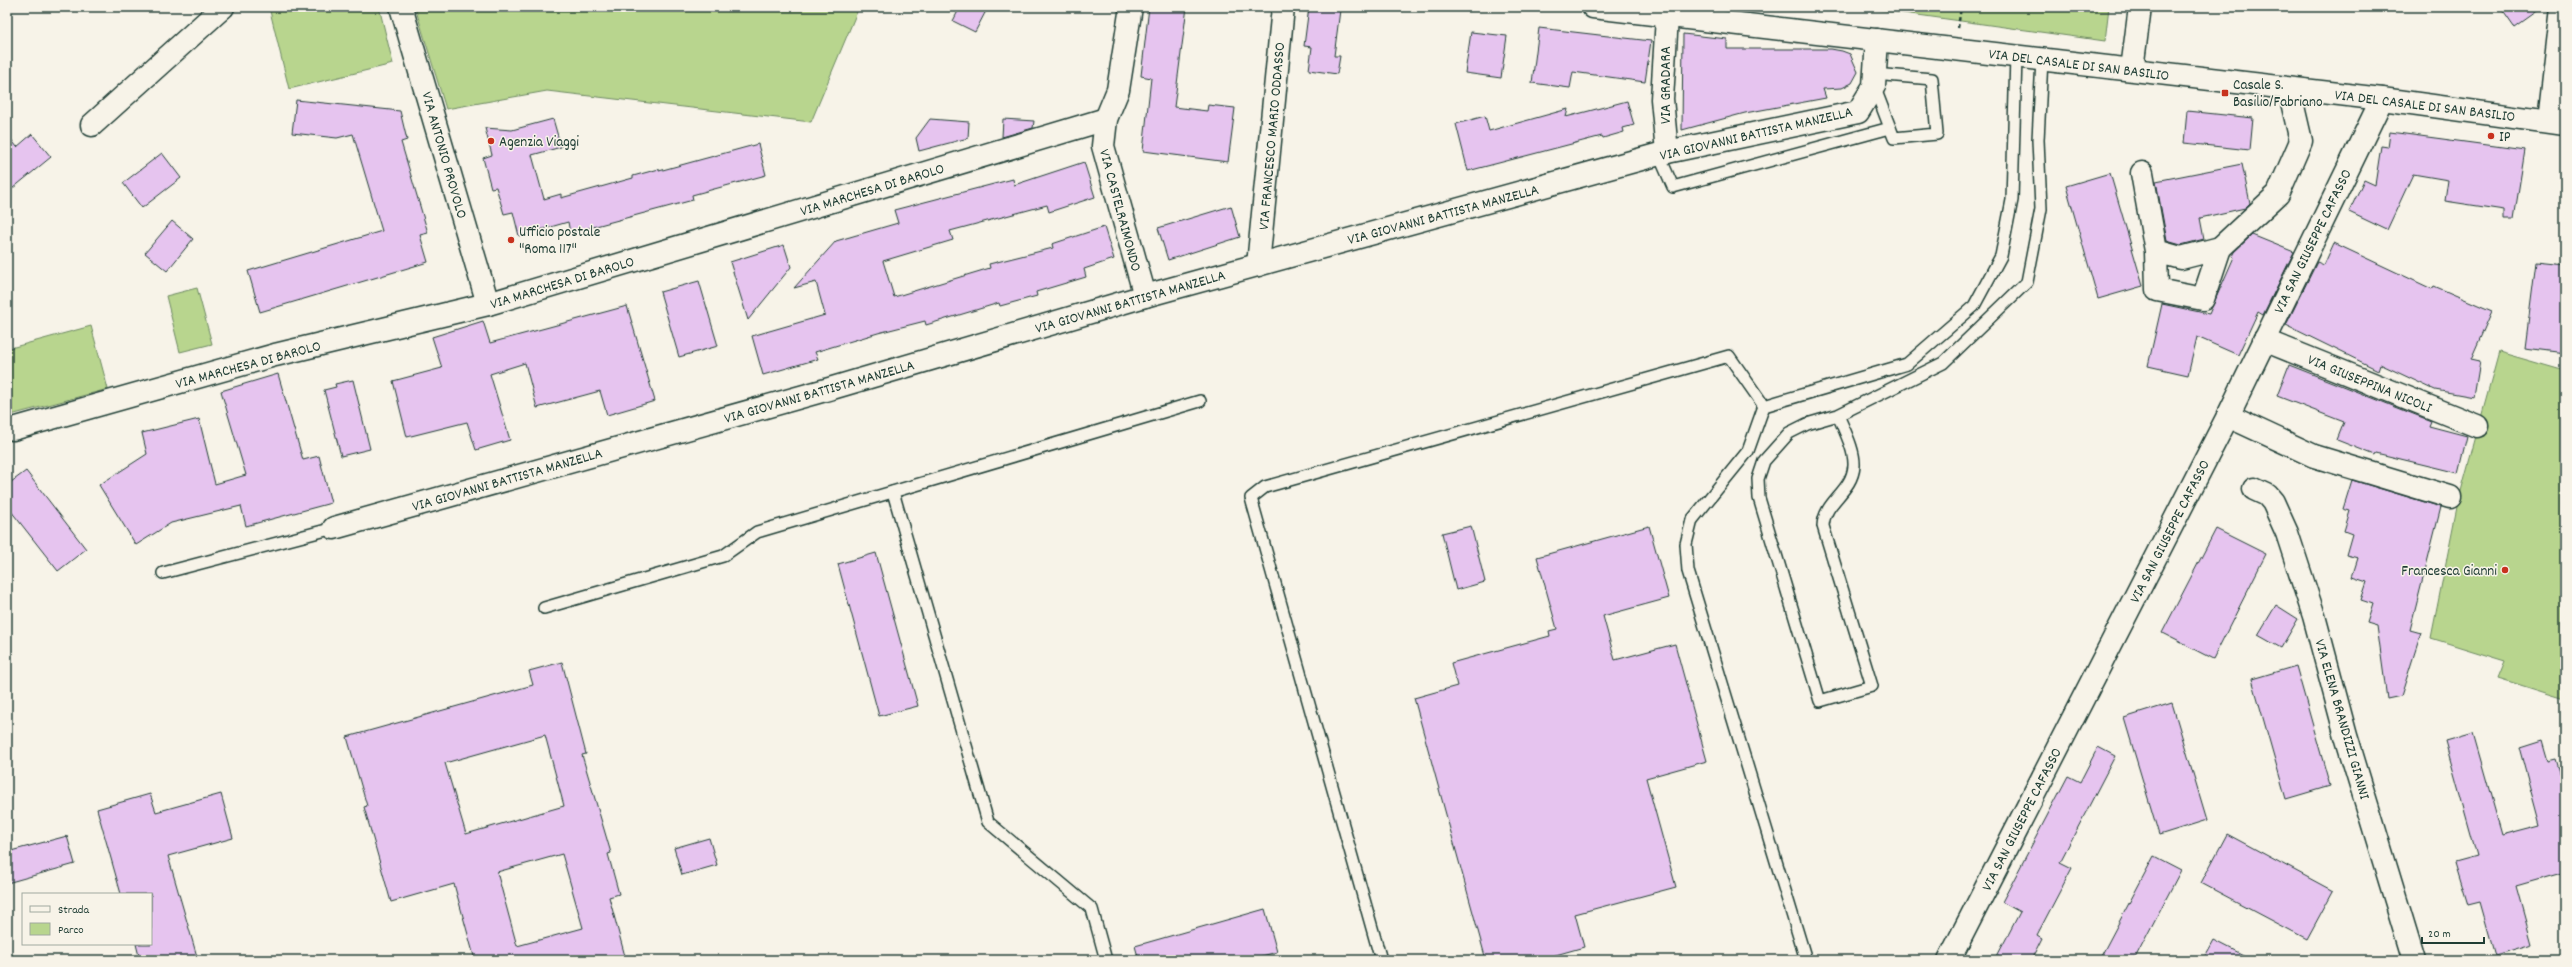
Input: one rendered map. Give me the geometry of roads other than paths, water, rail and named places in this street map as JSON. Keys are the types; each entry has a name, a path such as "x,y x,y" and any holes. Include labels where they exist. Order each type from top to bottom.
{"street":[{"path":"92,125 223,7"},
{"name":"VIA ANTONIO PROVOLO","path":"402,7 488,304"},
{"name":"VIA CASTELRAIMONDO","path":"1131,7 1118,90 1106,119 1103,146 1145,296"},
{"name":"VIA FRANCESCO MARIO ODDASSO","path":"1258,265 1283,7"},
{"name":"VIA DEL CASALE DI SAN BASILIO","path":"1593,7 1667,17 2132,69 2382,99 2557,123"},
{"path":"2132,69 2140,7"},
{"path":"2557,123 2562,7"},
{"name":"VIA GRADARA","path":"1663,153 1662,99 1667,17"},
{"name":"VIA GIOVANNI BATTISTA MANZELLA","path":"334,528 829,389 1145,296 1663,153 1858,112 1874,80 1876,40"},
{"path":"2156,251 2181,258 2220,248 2278,194 2301,141 2289,89"},
{"name":"VIA SAN GIUSEPPE CAFASSO","path":"1949,960 2228,416 2382,99"},
{"name":"VIA MARCHESA DI BAROLO","path":"13,429 275,355 488,304 1106,119"},
{"path":"2142,173 2156,251 2157,290 2203,299 2220,248"},
{"name":"VIA GIUSEPPINA NICOLI","path":"2264,340 2477,426"},
{"path":"2228,416 2314,456 2450,497"},
{"name":"VIA ELENA BRANDIZZI GIANNI","path":"2254,489 2267,495 2273,502 2287,533 2314,616 2346,736 2414,960"}],"lane":[{"path":"1764,406 1907,364 1974,306 2001,256 2012,200 2016,56"},
{"path":"1838,415 1854,465 1846,488 1824,515 1823,526 1872,686 1820,701 1759,498 1758,479 1764,461 1789,433 1807,424 1838,415 1942,362 2027,282 2041,209 2038,140 2042,59"},
{"path":"1932,79 1937,134 1894,138 1890,128 1874,80 1932,79"},
{"path":"1663,153 1673,187 1890,128"},
{"path":"1380,960 1251,498 1265,487 1729,356 1764,406"},
{"path":"544,608 723,556 757,532 1200,401"},
{"path":"1764,406 1748,451 1692,520 1686,544 1688,571 1806,960"},
{"path":"893,492 988,822 1092,908 1106,960"},
{"path":"163,573 334,528"}],"place":[{"name":"Casale S. Basilio/Fabriano","path":"2225,93"},
{"name":"IP","path":"2491,136"},
{"name":"Agenzia Viaggi","path":"491,141"},
{"name":"Ufficio postale \"Roma 117\"","path":"511,240"},
{"name":"Francesca Gianni","path":"2505,570"}]}
